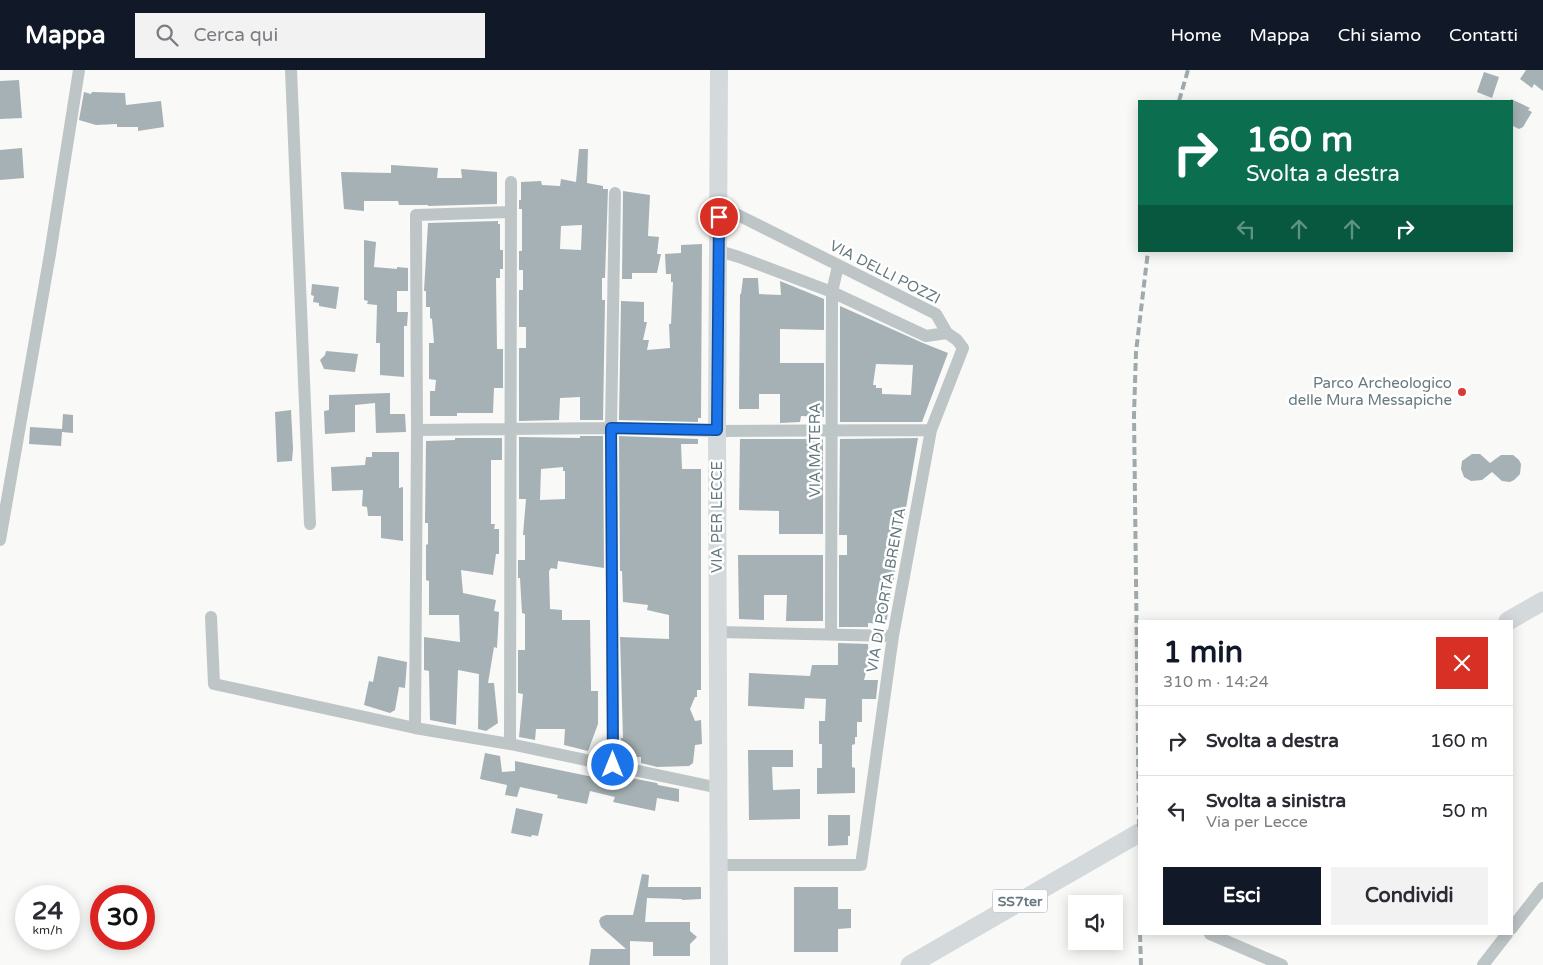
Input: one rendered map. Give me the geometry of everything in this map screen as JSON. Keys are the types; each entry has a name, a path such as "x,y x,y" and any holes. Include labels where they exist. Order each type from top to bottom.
{"main road":[{"path":"1510,620 1543,601"},
{"name":"SS7ter","path":"910,965 1134,835"}],"street":[{"path":"0,540 50,254 79,70"},
{"path":"290,70 310,524"},
{"name":"VIA PER LECCE","path":"719,70 718,205 720,251 717,430 719,965"},
{"path":"510,744 509,429 511,182"},
{"path":"613,765 611,428 615,193"},
{"name":"VIA DELLI POZZI","path":"718,205 936,314 946,332"},
{"path":"415,728 416,215 510,212"},
{"path":"720,251 832,292 926,336 946,332"},
{"name":"VIA MATERA","path":"831,634 832,292 838,266"},
{"name":"VIA DI PORTA BRENTA","path":"718,865 861,865 893,636 931,430 963,348 957,340 946,332"},
{"path":"417,430 611,428 931,430"},
{"path":"211,617 214,684 415,728 510,744 719,788"},
{"path":"717,632 893,636"},
{"path":"1513,926 1543,888"},
{"path":"1212,935 1282,965"},
{"path":"1484,965 1507,935"}],"building":[{"path":"1526,70 1543,70 1543,91 1534,84 1532,88 1520,79"},
{"path":"1484,72 1499,77 1492,98 1477,92"},
{"path":"19,80 22,118 0,119 0,81"},
{"path":"84,92 91,94 92,92 125,93 126,105 161,101 164,127 138,131 138,127 117,127 117,124 96,125 79,120"},
{"path":"1511,99 1530,108 1528,110 1532,112 1523,127 1519,129 1513,126 1513,100"},
{"path":"22,148 24,178 0,180 0,150"},
{"path":"579,149 588,149 587,183 603,186 603,189 608,189 605,278 602,278 602,300 605,300 603,420 580,420 580,397 560,398 559,420 519,421 519,348 526,348 526,327 519,327 519,290 523,290 523,270 519,270 519,251 522,251 522,209 519,209 521,182 541,181 542,185 560,186 561,179 576,182","holes":["582,225 581,250 560,249 561,226"]},
{"path":"391,165 438,168 437,178 462,178 461,169 497,172 497,204 428,206 399,205 398,201 364,201 364,211 344,209 341,172 391,173"},
{"path":"623,191 650,195 648,236 659,237 657,254 661,254 657,273 632,273 632,279 622,279"},
{"path":"498,221 498,224 500,224 500,250 503,250 503,269 500,269 500,278 496,278 497,349 503,349 503,388 494,388 493,413 457,413 457,416 430,416 430,391 435,391 436,380 429,379 429,343 434,343 430,307 426,307 426,291 424,291 428,223"},
{"path":"364,240 376,242 374,267 408,268 408,291 397,291 397,312 408,312 407,326 404,326 404,377 380,375 380,343 376,343 377,305 367,304 368,301 364,300"},
{"path":"702,244 701,418 698,418 698,422 619,420 621,301 644,302 644,322 647,322 643,340 649,340 647,350 670,348 669,324 671,324 673,282 671,282 671,274 666,274 665,254 681,253 681,245"},
{"path":"743,278 758,278 759,294 781,295 780,281 824,299 824,330 780,329 780,363 824,363 824,417 801,416 800,422 780,423 780,394 759,394 759,409 739,409 740,294"},
{"path":"312,284 339,287 336,309 319,306 319,303 313,302 314,296 311,295"},
{"path":"840,306 948,353 922,422 840,422","holes":["876,364 913,365 911,395 882,394 882,388 876,388 876,385 873,385"]},
{"path":"326,351 358,354 355,372 324,369 320,360"},
{"path":"390,393 390,414 405,414 406,432 376,433 375,403 355,405 355,432 325,434 324,411 329,410 329,395"},
{"path":"291,410 292,461 277,462 275,412"},
{"path":"63,414 73,415 73,433 62,432 61,446 29,444 30,427 62,429"},
{"path":"580,436 603,436 604,568 558,561 557,569 551,568 549,571 550,609 562,610 562,620 590,620 591,691 598,691 598,724 588,751 564,745 565,729 536,729 535,740 519,737 523,694 518,693 518,650 525,650 525,614 522,613 518,560 525,560 525,535 523,535 526,499 519,499 519,437 580,438","holes":["563,467 563,471 565,471 565,499 540,500 541,469"]},
{"path":"619,436 698,439 698,444 681,444 682,469 701,469 701,690 697,690 697,697 695,697 690,709 695,721 701,720 702,744 695,745 693,763 689,766 657,767 641,763 641,757 626,757 626,749 621,748 621,738 623,738 620,637 669,639 669,615 647,610 648,605 623,602 622,571 620,571"},
{"path":"455,438 502,438 502,460 491,460 491,524 495,524 494,529 499,529 499,554 496,554 493,575 461,570 463,593 496,600 494,611 499,612 497,648 494,647 488,683 494,683 498,723 486,731 478,729 479,674 458,670 456,725 430,720 429,671 424,670 424,637 460,642 459,615 429,615 429,581 426,580 428,523 425,523 426,441 455,440"},
{"path":"918,438 886,624 868,623 868,627 839,627 839,555 847,555 847,535 839,535 840,439"},
{"path":"740,439 823,439 823,534 779,534 779,511 739,510"},
{"path":"372,452 399,452 399,488 403,487 403,541 381,538 381,516 368,516 367,507 362,506 363,490 332,491 331,467 365,465 366,457 372,457"},
{"path":"1472,454 1480,454 1490,463 1501,455 1513,455 1521,464 1520,474 1510,482 1502,481 1492,472 1482,480 1471,481 1464,477 1461,469 1462,461"},
{"path":"738,555 823,555 823,621 786,621 787,595 764,595 764,620 739,619"},
{"path":"838,643 868,644 869,661 864,680 878,680 876,699 862,699 862,722 857,722 857,737 855,737 855,744 852,745 852,767 855,768 855,793 817,794 817,768 822,768 822,744 819,744 819,721 825,721 826,699 805,698 804,709 748,706 749,673 810,676 812,665 838,665"},
{"path":"378,656 407,662 405,688 399,687 395,710 390,713 364,705 369,681 373,682"},
{"path":"748,750 793,750 793,767 772,767 773,790 800,789 800,819 749,820"},
{"path":"485,753 500,756 502,772 515,771 515,761 593,777 594,771 679,789 679,802 657,798 655,811 613,802 615,797 590,791 587,804 557,798 558,795 520,787 517,797 505,795 507,785 480,779"},
{"path":"516,808 543,814 538,836 532,835 531,837 511,833"},
{"path":"828,815 850,815 848,845 828,846"},
{"path":"642,874 649,875 648,887 701,887 701,899 647,898 645,922 690,922 690,931 697,937 690,944 690,956 653,956 653,942 630,941 630,965 589,965 591,949 626,949 601,927 599,921 601,917 606,915 633,915"},
{"path":"794,887 838,887 838,909 851,909 851,928 838,929 838,952 794,952"}],"railway":[{"path":"1179,100 1188,70"},
{"path":"1138,745 1134,415 1136,352 1148,252"},
{"path":"1140,935 1141,965"}],"place":[{"name":"Parco Archeologico delle Mura Messapiche","path":"1462,392"}],"route":[{"path":"613,765 611,428 717,430 719,217"}]}
